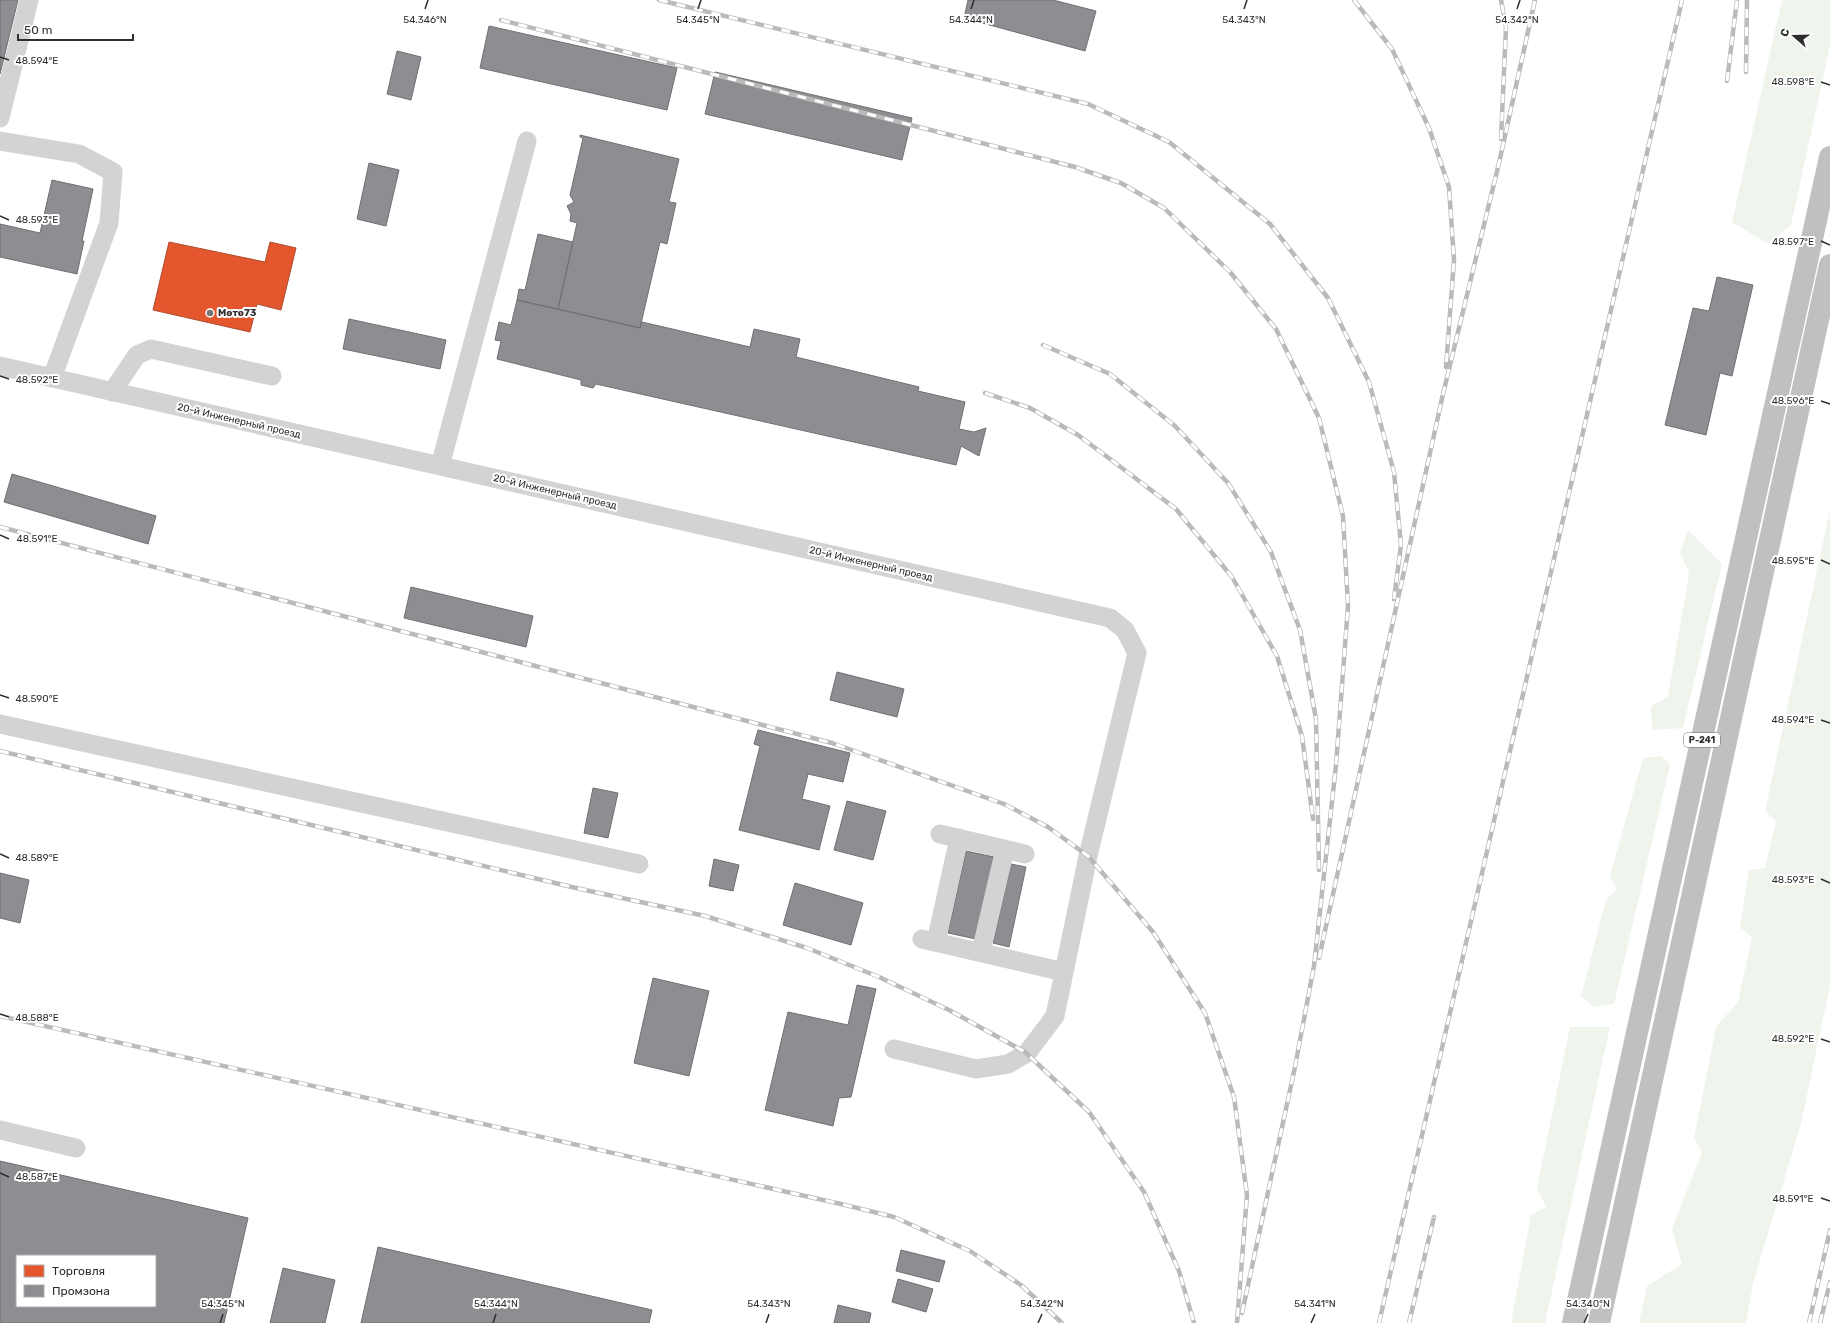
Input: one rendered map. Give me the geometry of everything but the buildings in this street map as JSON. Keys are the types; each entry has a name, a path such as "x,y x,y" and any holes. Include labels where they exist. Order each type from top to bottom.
{"highway":[{"name":"Р-241","path":"1573,1323 1830,157"},
{"name":"Р-241","path":"1599,1323 1830,265"}],"street":[{"path":"0,118 29,0"},
{"path":"0,141 79,154 113,172 109,223 52,378"},
{"path":"440,466 526,141"},
{"path":"112,392 137,355 151,349 272,376"},
{"name":"20-й Инженерный проезд","path":"0,366 1110,618 1125,630 1137,653 1088,856 1064,972"},
{"path":"0,724 639,864"},
{"path":"940,834 1025,854"},
{"path":"894,1049 976,1069 1008,1064 1026,1053 1055,1016 1064,972 929,941 959,838"},
{"path":"981,952 1005,849"},
{"path":"0,1130 76,1148"}],"shaded area":[{"path":"1782,0 1830,0 1830,46 1791,225 1768,244 1732,222"},
{"path":"1830,510 1830,985 1801,1124 1753,1283 1746,1323 1639,1323 1647,1286 1682,1264 1672,1229 1702,1152 1694,1138 1716,1027 1738,1002 1752,937 1740,927 1749,870 1765,868 1776,821 1765,811"},
{"path":"1688,530 1722,564 1683,728 1652,730 1651,706 1668,697 1689,573 1680,553"},
{"path":"1661,756 1670,765 1614,1004 1594,1007 1581,996 1606,900 1617,889 1610,876 1643,758"},
{"path":"1570,1027 1610,1027 1545,1323 1511,1323 1531,1215 1546,1207 1537,1188"}],"railway":[{"path":"659,0 1088,104 1169,142 1270,224 1328,298 1369,382 1394,472 1401,545 1394,599"},
{"path":"1354,0 1392,49 1429,128 1449,187 1454,260 1446,367"},
{"path":"1501,0 1506,27 1501,139"},
{"path":"1319,958 1443,394 1499,163 1535,0"},
{"path":"1379,1323 1682,0"},
{"path":"1727,81 1737,0"},
{"path":"1746,72 1747,0"},
{"path":"501,20 1075,167 1121,183 1164,208 1230,272 1276,329 1319,418 1343,516 1348,606 1336,765 1314,966 1294,1072"},
{"path":"1043,345 1110,374 1175,426 1228,483 1271,552 1300,630 1316,719 1319,870"},
{"path":"985,393 1030,408 1078,435 1176,509 1232,577 1277,656 1302,736 1313,819"},
{"path":"0,527 832,743 1004,804 1048,827 1088,856 1153,932 1205,1013 1234,1097 1247,1195 1237,1323"},
{"path":"0,751 576,888 705,916 807,948 879,977 949,1010 1025,1052 1089,1112 1144,1192 1179,1271 1194,1323"},
{"path":"0,1016 894,1217 970,1251 1021,1285 1062,1323"},
{"path":"1242,1313 1295,1067"},
{"path":"1409,1323 1434,1217"},
{"path":"1809,1323 1830,1230"},
{"path":"1820,1323 1830,1282"}],"place":[{"name":"Мото73","path":"210,313"}]}
